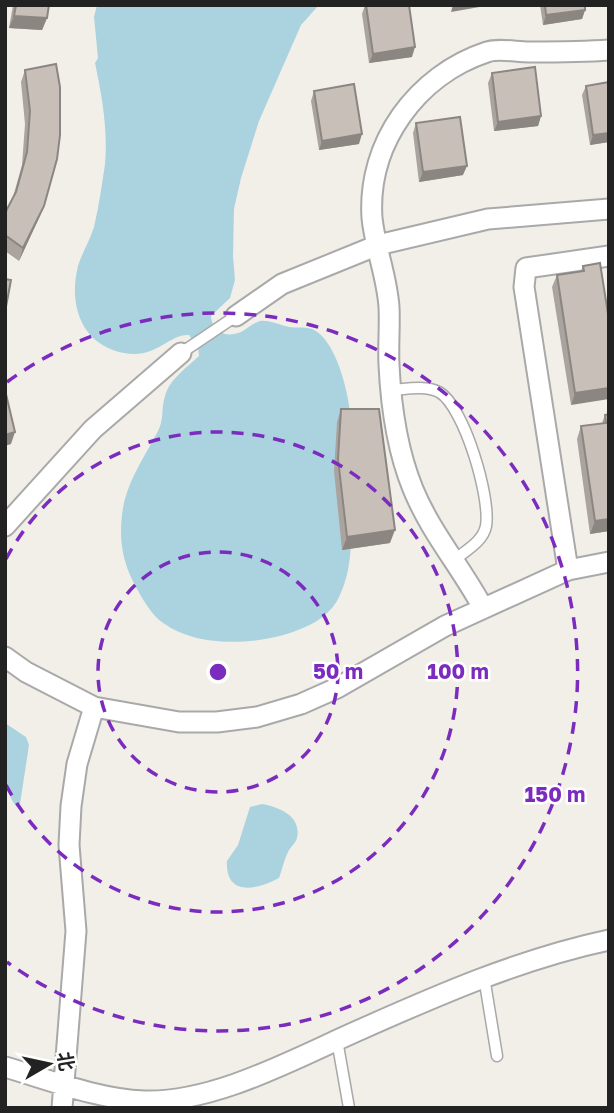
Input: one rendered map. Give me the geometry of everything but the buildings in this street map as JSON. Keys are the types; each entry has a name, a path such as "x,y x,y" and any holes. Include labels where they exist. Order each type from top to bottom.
{"street":[{"path":"483,608 466,577 427,522 401,451 391,390 388,296 372,218 374,181 383,145 401,115 424,87 454,66 490,50 609,50"},
{"path":"236,316 282,284 378,245 488,219 609,209"},
{"path":"568,570 524,287 526,268 609,256"},
{"path":"5,526 93,429 181,353"},
{"path":"5,657 26,672 94,707 179,722 217,722 257,717 301,704 337,688 444,626 568,570 609,562"},
{"path":"62,1108 76,931 69,845 71,806 78,764 94,707"},
{"path":"5,1066 106,1096 144,1101 181,1098 259,1074 484,977 609,940"}],"lane":[{"path":"181,353 236,316"},
{"path":"391,390 423,388 440,393 455,409 474,455 485,501 486,526 480,539 453,561"},
{"path":"484,977 497,1056"},
{"path":"337,1040 349,1108"}],"water":[{"path":"97,5 319,5 301,25 259,121 234,209 235,280 230,298 211,316 214,327 226,334 236,334 260,321 312,329 320,334 334,353 346,391 351,430 351,542 347,573 337,601 328,612 310,625 290,633 239,642 201,639 184,634 152,613 132,579 125,560 121,540 122,519 129,488 160,427 167,390 179,374 199,356 198,347 189,335 175,338 145,353 124,353 110,349 88,333 77,309 75,281 78,266 94,227 105,164 104,113 95,63 98,58 94,17"},
{"path":"5,723 26,737 29,745 20,804 17,807 8,790 6,779"},
{"path":"262,804 282,810 293,818 298,830 297,838 289,850 279,878 244,888 231,881 227,861 238,845 250,807"}]}
